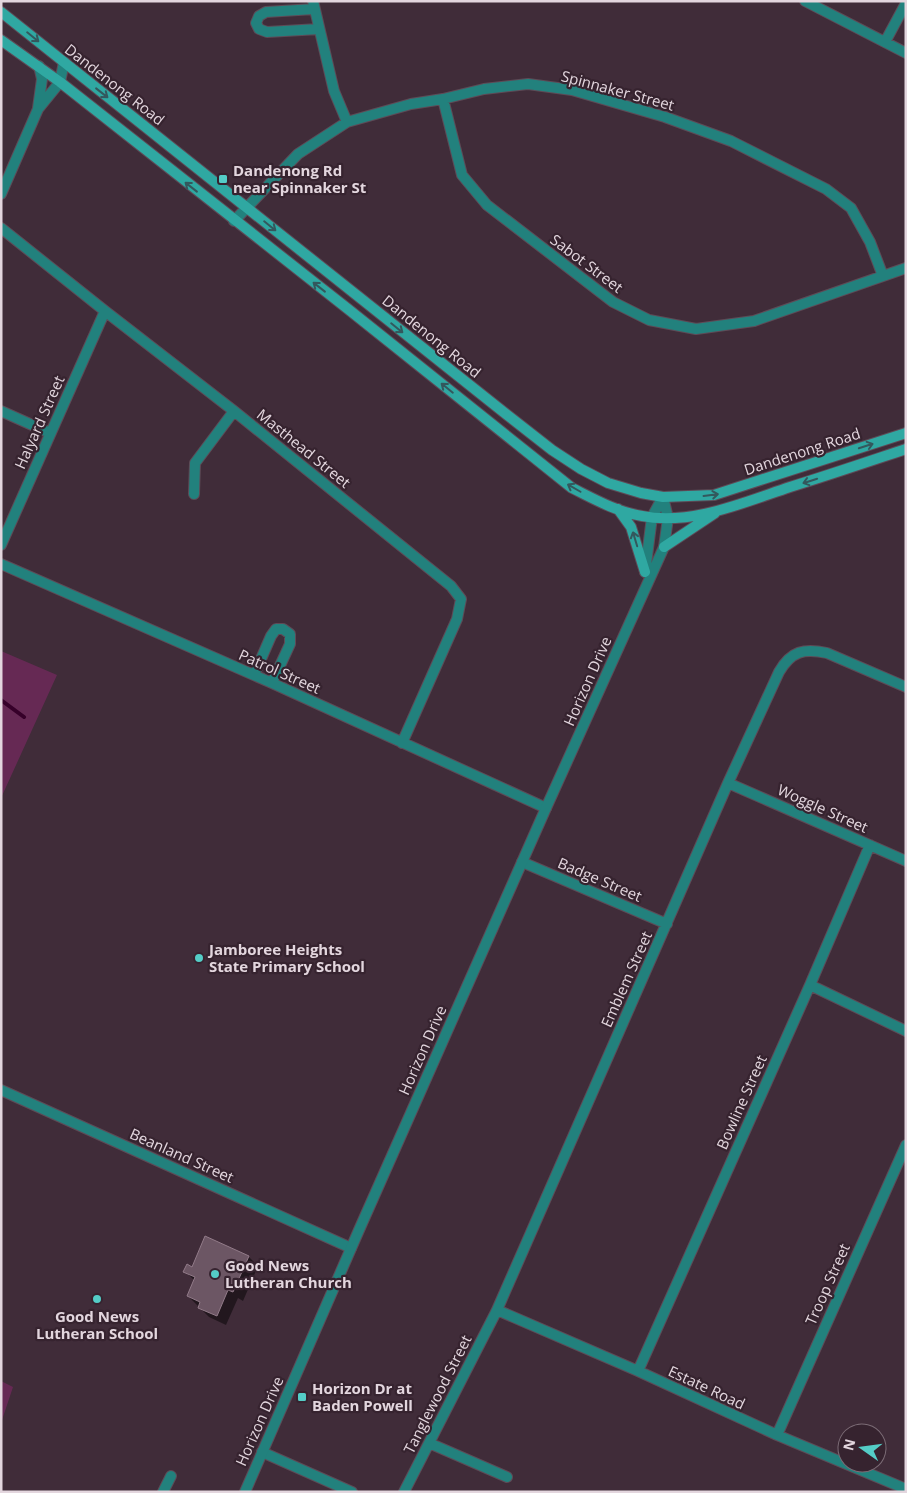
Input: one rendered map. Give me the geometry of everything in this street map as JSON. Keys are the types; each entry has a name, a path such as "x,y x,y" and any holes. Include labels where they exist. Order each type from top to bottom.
{"main road":[{"name":"Dandenong Road","path":"1,12 552,450 580,469 608,483 641,493 663,497 714,495 906,433"},
{"name":"Dandenong Road","path":"1,40 60,82 572,488 618,509 643,517 668,518 718,511 906,449"},
{"path":"618,509 631,527 645,572"},
{"path":"664,547 718,511"}],"street":[{"path":"804,1 906,53"},
{"path":"885,42 906,3"},
{"path":"319,29 267,32 259,29 256,23 259,16 266,12 314,5 334,91 347,122"},
{"path":"1,194 38,109 60,82 64,62"},
{"path":"38,109 42,80 39,66"},
{"name":"Spinnaker Street","path":"234,221 298,154 347,122 411,104 443,99 484,89 528,84 572,90 665,116 731,142 826,189 851,208 870,242 883,276"},
{"name":"Sabot Street","path":"443,99 462,175 488,205 613,302 649,320 696,329 754,322 906,268"},
{"name":"Masthead Street","path":"1,228 234,411 452,586 461,598 457,619 402,743"},
{"name":"Halyard Street","path":"1,545 105,311"},
{"path":"1,411 50,433"},
{"path":"194,494 195,463 234,411"},
{"name":"Horizon Drive","path":"629,623 645,572 652,517 663,497"},
{"name":"Horizon Drive","path":"245,1492 522,862 664,547 668,518 663,497"},
{"name":"Patrol Street","path":"1,564 254,675 546,808"},
{"path":"254,675 271,636 276,629 284,629 290,634 290,644 272,684"},
{"name":"Emblem Street","path":"497,1310 728,782 785,661 797,653 813,650 827,653 906,687"},
{"name":"Woggle Street","path":"728,782 906,861"},
{"name":"Bowline Street","path":"638,1371 870,846"},
{"name":"Badge Street","path":"522,862 667,924"},
{"path":"810,985 906,1031"},
{"name":"Beanland Street","path":"1,1090 351,1248"},
{"name":"Troop Street","path":"777,1435 906,1145"},
{"name":"Estate Road","path":"497,1310 638,1371 777,1435 906,1489"},
{"name":"Tanglewood Street","path":"404,1492 497,1310"},
{"path":"429,1443 507,1477"},
{"path":"262,1452 352,1492"},
{"path":"163,1492 170,1476"}],"shaded area":[{"path":"1,651 57,675 1,798"},
{"path":"1,1381 13,1387 1,1423"}],"building":[{"name":"Good News Lutheran Church","path":"205,1236 249,1256 233,1292 228,1290 217,1316 198,1308 200,1302 187,1296 195,1277 183,1272 187,1264 192,1267"}],"waterway":[{"path":"1,700 24,717"}],"place":[{"name":"Dandenong Rd near Spinnaker St","path":"223,179"},
{"name":"Jamboree Heights State Primary School","path":"199,958"},
{"name":"Good News Lutheran Church","path":"215,1274"},
{"name":"Good News Lutheran School","path":"97,1299"},
{"name":"Horizon Dr at Baden Powell","path":"302,1397"}]}
